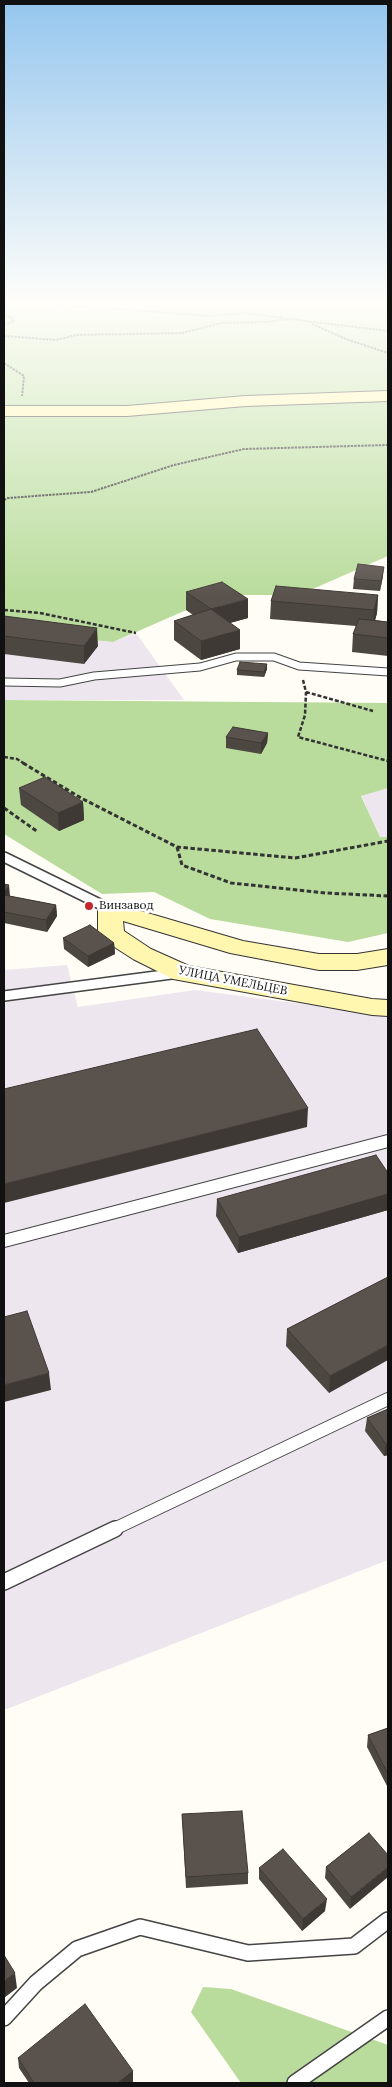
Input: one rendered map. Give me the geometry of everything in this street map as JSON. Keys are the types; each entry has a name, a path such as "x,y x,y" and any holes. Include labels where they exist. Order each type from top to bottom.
{"street":[{"path":"4,411 144,410 263,400"},
{"path":"110,909 239,948 310,960 357,962 388,957"},
{"name":"УЛИЦА УМЕЛЬЦЕВ","path":"110,909 112,934 142,954 182,973 372,1007 388,1008"}],"lane":[{"path":"4,682 60,683 94,676 200,666 236,657 274,657 300,666 388,672"},
{"path":"4,857 110,909"},
{"path":"4,996 182,973"},
{"path":"4,1240 388,1141"},
{"path":"4,1582 388,1399"},
{"path":"4,2018 36,1983 76,1949 140,1928 248,1953 354,1946 388,1920"},
{"path":"295,2083 388,2018"}],"path":[{"path":"4,500 8,498 91,492 174,465 244,449 388,445"},
{"path":"4,610 40,613 136,633"},
{"path":"373,711 306,692 305,715 298,737 388,761"},
{"path":"4,757 17,759 81,798 178,847 295,858 388,841"},
{"path":"4,808 38,832"},
{"path":"178,847 182,865 231,883 326,893 388,896"}],"shaded area":[{"path":"4,631 113,642 136,633 184,700 4,700"},
{"path":"388,788 388,837 380,837 361,795"},
{"path":"67,965 78,1007 195,990 388,1015 388,1560 4,1710 4,970"}],"green space":[{"path":"4,400 388,400 388,556 299,595 221,595 113,642 4,631"},
{"path":"4,700 388,703 388,788 361,796 380,837 388,837 388,933 348,942 210,919 154,892 102,894 4,834"},
{"path":"203,1987 231,1989 388,2045 388,2083 241,2083 191,2012"}],"building":[{"path":"358,564 384,567 381,581 354,579"},
{"path":"222,582 248,599 211,609 186,592"},
{"path":"276,586 378,595 374,610 271,601"},
{"path":"211,609 240,630 201,641 174,621"},
{"path":"4,616 97,628 84,646 4,636"},
{"path":"359,619 388,622 388,638 353,634"},
{"path":"240,662 267,664 264,672 237,670"},
{"path":"233,727 268,733 261,743 226,737"},
{"path":"45,777 83,802 58,813 19,788"},
{"path":"4,884 9,885 4,892"},
{"path":"4,895 56,905 46,920 4,912"},
{"path":"90,925 114,943 88,956 63,938"},
{"path":"257,1029 308,1108 4,1184 4,1089"},
{"path":"376,1155 388,1173 388,1194 239,1237 217,1199"},
{"path":"388,1277 388,1345 330,1376 287,1329"},
{"path":"27,1311 49,1373 4,1385 4,1317"},
{"path":"388,1409 388,1443 386,1444 367,1418"},
{"path":"388,1728 388,1774 368,1735"},
{"path":"242,1811 248,1873 186,1877 182,1814"},
{"path":"369,1833 388,1855 388,1867 351,1897 326,1867"},
{"path":"283,1849 327,1899 303,1919 259,1868"},
{"path":"4,1955 15,1973 4,1981"},
{"path":"85,2004 133,2071 118,2083 34,2083 18,2058"}],"place":[{"name":"Винзавод","path":"89,906"}]}
